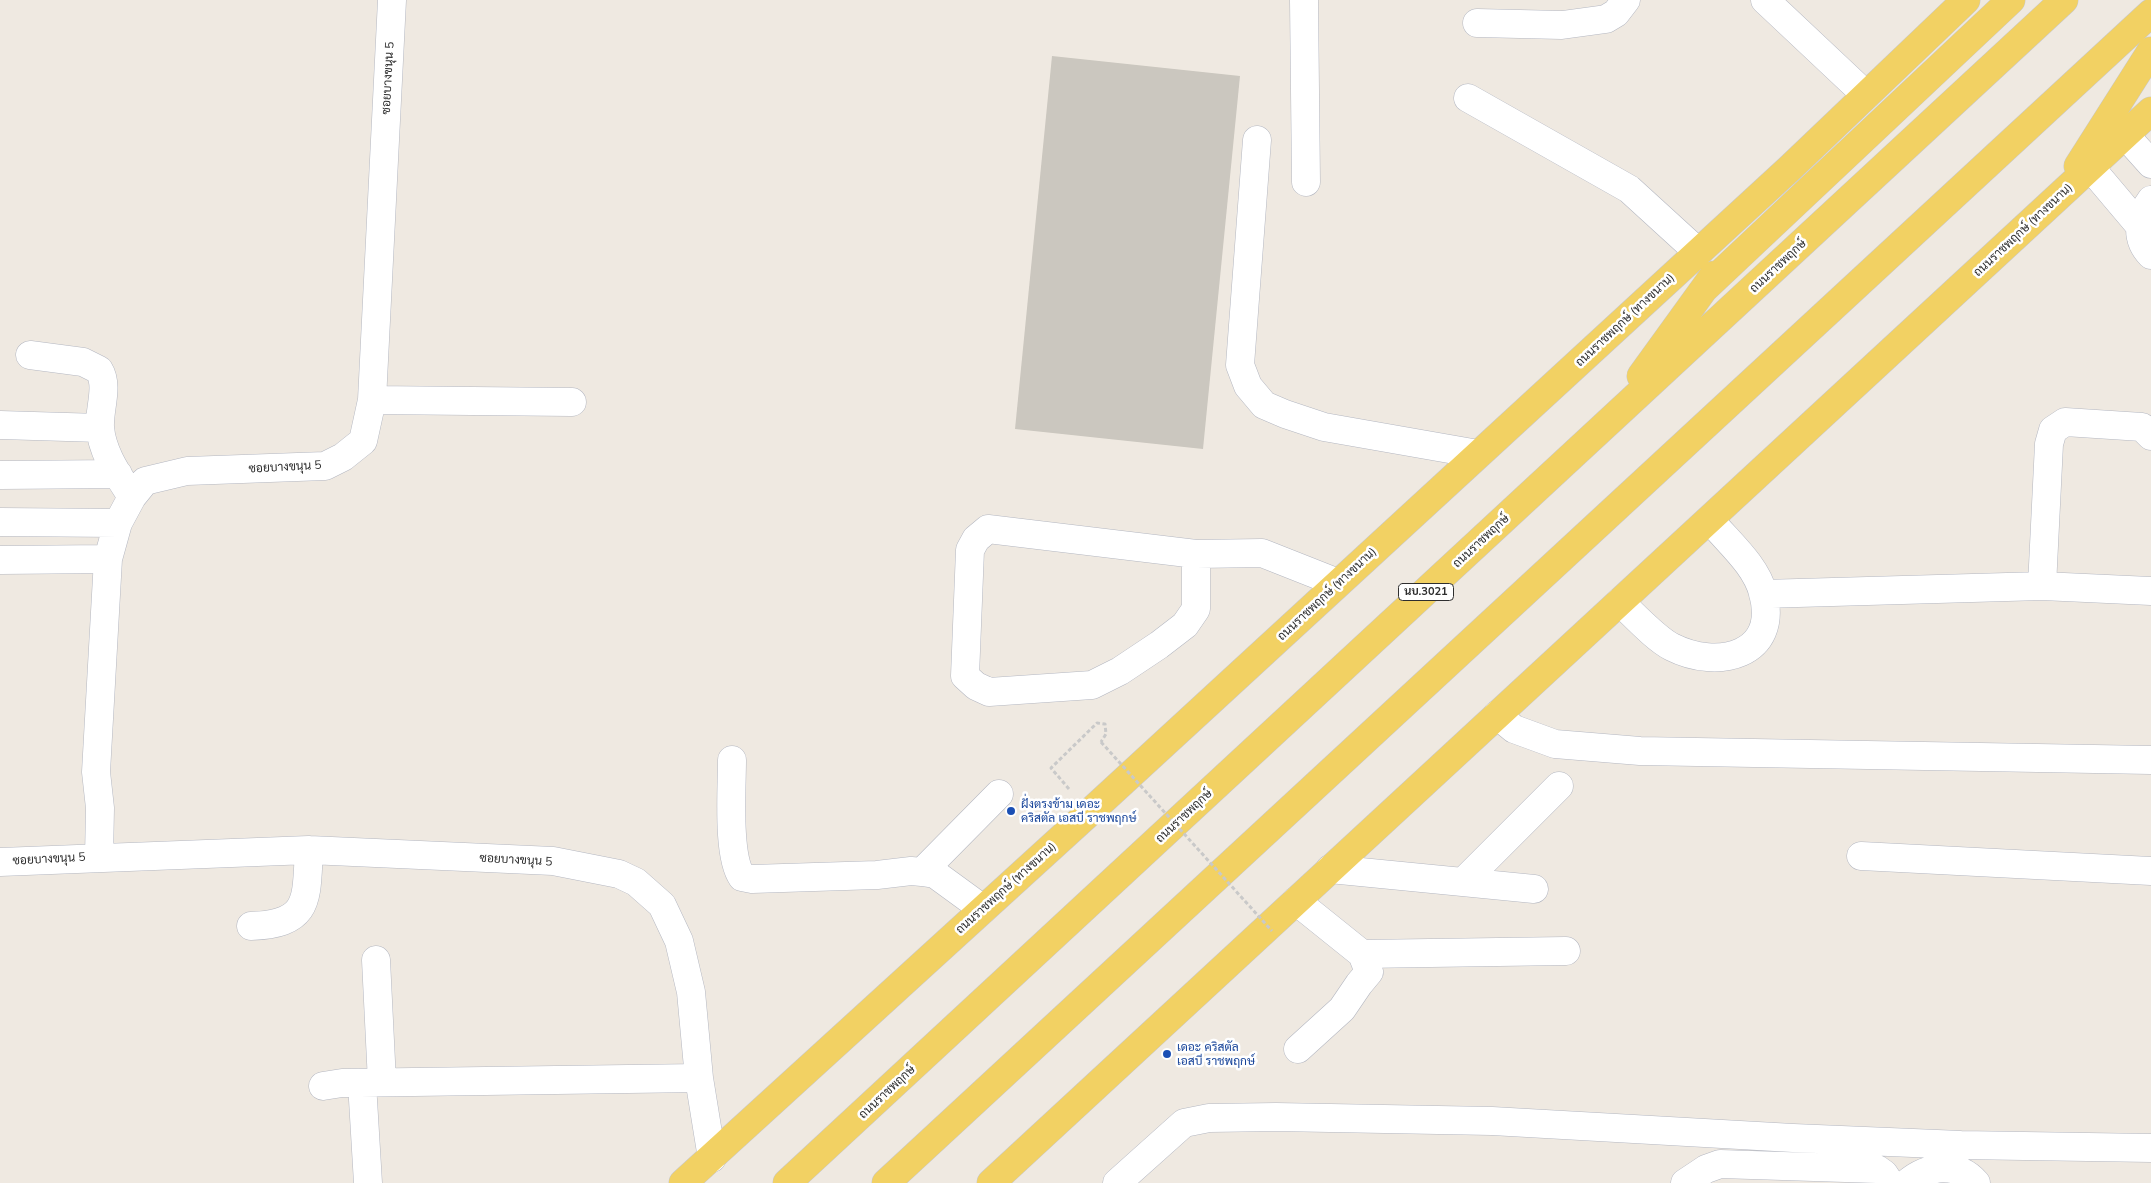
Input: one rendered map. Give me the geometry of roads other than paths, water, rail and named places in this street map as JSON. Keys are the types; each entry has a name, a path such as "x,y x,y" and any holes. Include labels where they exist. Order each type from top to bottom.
{"main road":[{"name":"ถนนราชพฤกษ์ (ทางขนาน)","path":"683,1183 1790,168 1966,0"},
{"path":"1704,289 2011,0"},
{"name":"ถนนราชพฤกษ์","path":"787,1183 2064,0"},
{"path":"886,1183 2151,13"},
{"path":"2057,198 2151,51"},
{"path":"2120,99 2151,70"},
{"name":"ถนนราชพฤกษ์ (ทางขนาน)","path":"991,1183 2151,111"},
{"path":"1607,424 1790,168"}],"street":[{"name":"ซอยบางขนุน 5","path":"99,857 100,808 96,772 108,559 118,523 125,485 187,471 325,466 344,457 363,441 372,400 392,0"},
{"path":"1304,0 1306,182"},
{"path":"1477,23 1562,25 1606,19 1616,13 1626,0"},
{"path":"1765,0 1866,95"},
{"path":"1468,98 1629,189 1698,252"},
{"path":"2125,135 2151,164"},
{"path":"1257,140 1240,365 1248,386 1264,405 1324,428 1478,454"},
{"path":"2090,167 2139,225"},
{"path":"2151,200 2143,212 2139,225 2141,238 2151,255"},
{"path":"30,355 83,362 99,370 104,382 100,428 108,458 125,485"},
{"path":"372,400 572,402"},
{"path":"2042,586 2048,444 2053,430 2065,422 2075,422 2142,427 2151,436"},
{"path":"0,425 100,428"},
{"path":"0,475 125,485"},
{"path":"1620,602 1669,646 1691,656 1732,657 1747,650 1760,636 1765,618 1763,594 1753,571 1710,520"},
{"path":"0,522 118,523"},
{"path":"1196,554 1196,609 1185,625 1120,671 1092,684 989,692 976,686 965,676 970,550 976,539 988,529 1196,554 1262,554 1338,583"},
{"path":"0,560 108,559"},
{"path":"1763,594 2042,586 2151,591"},
{"path":"1497,715 1514,729 1555,744 1640,751 2151,760"},
{"path":"732,760 733,846 737,870 742,877 752,879 922,872 935,874 983,909"},
{"path":"1463,882 1559,786"},
{"path":"922,872 999,794"},
{"name":"ซอยบางขนุน 5","path":"0,862 309,850 553,861 619,874 636,882 662,905 679,941 691,992 699,1078 712,1158"},
{"path":"251,926 278,924 296,913 306,899 309,850"},
{"path":"1862,856 2151,871"},
{"path":"1330,869 1534,889"},
{"path":"1296,901 1362,954 1370,972 1359,984 1342,1009 1298,1049"},
{"path":"1362,954 1566,951"},
{"path":"368,1183 376,960"},
{"path":"323,1086 372,1082 699,1078"},
{"path":"1116,1183 1184,1123 1209,1118 1276,1117 1492,1121 1793,1138 1965,1166"},
{"path":"1696,1176 1704,1133"},
{"path":"1792,1174 1793,1138"},
{"path":"1907,1183 1917,1174 1930,1169 2151,1148"},
{"path":"1696,1176 1720,1164 1792,1174 1877,1169 1884,1174 1890,1183"}],"place":[{"name":"ฝั่งตรงข้าม เดอะ คริสตัล เอสบี ราชพฤกษ์","path":"1011,811"},
{"name":"เดอะ คริสตัล เอสบี ราชพฤกษ์","path":"1167,1054"}]}
